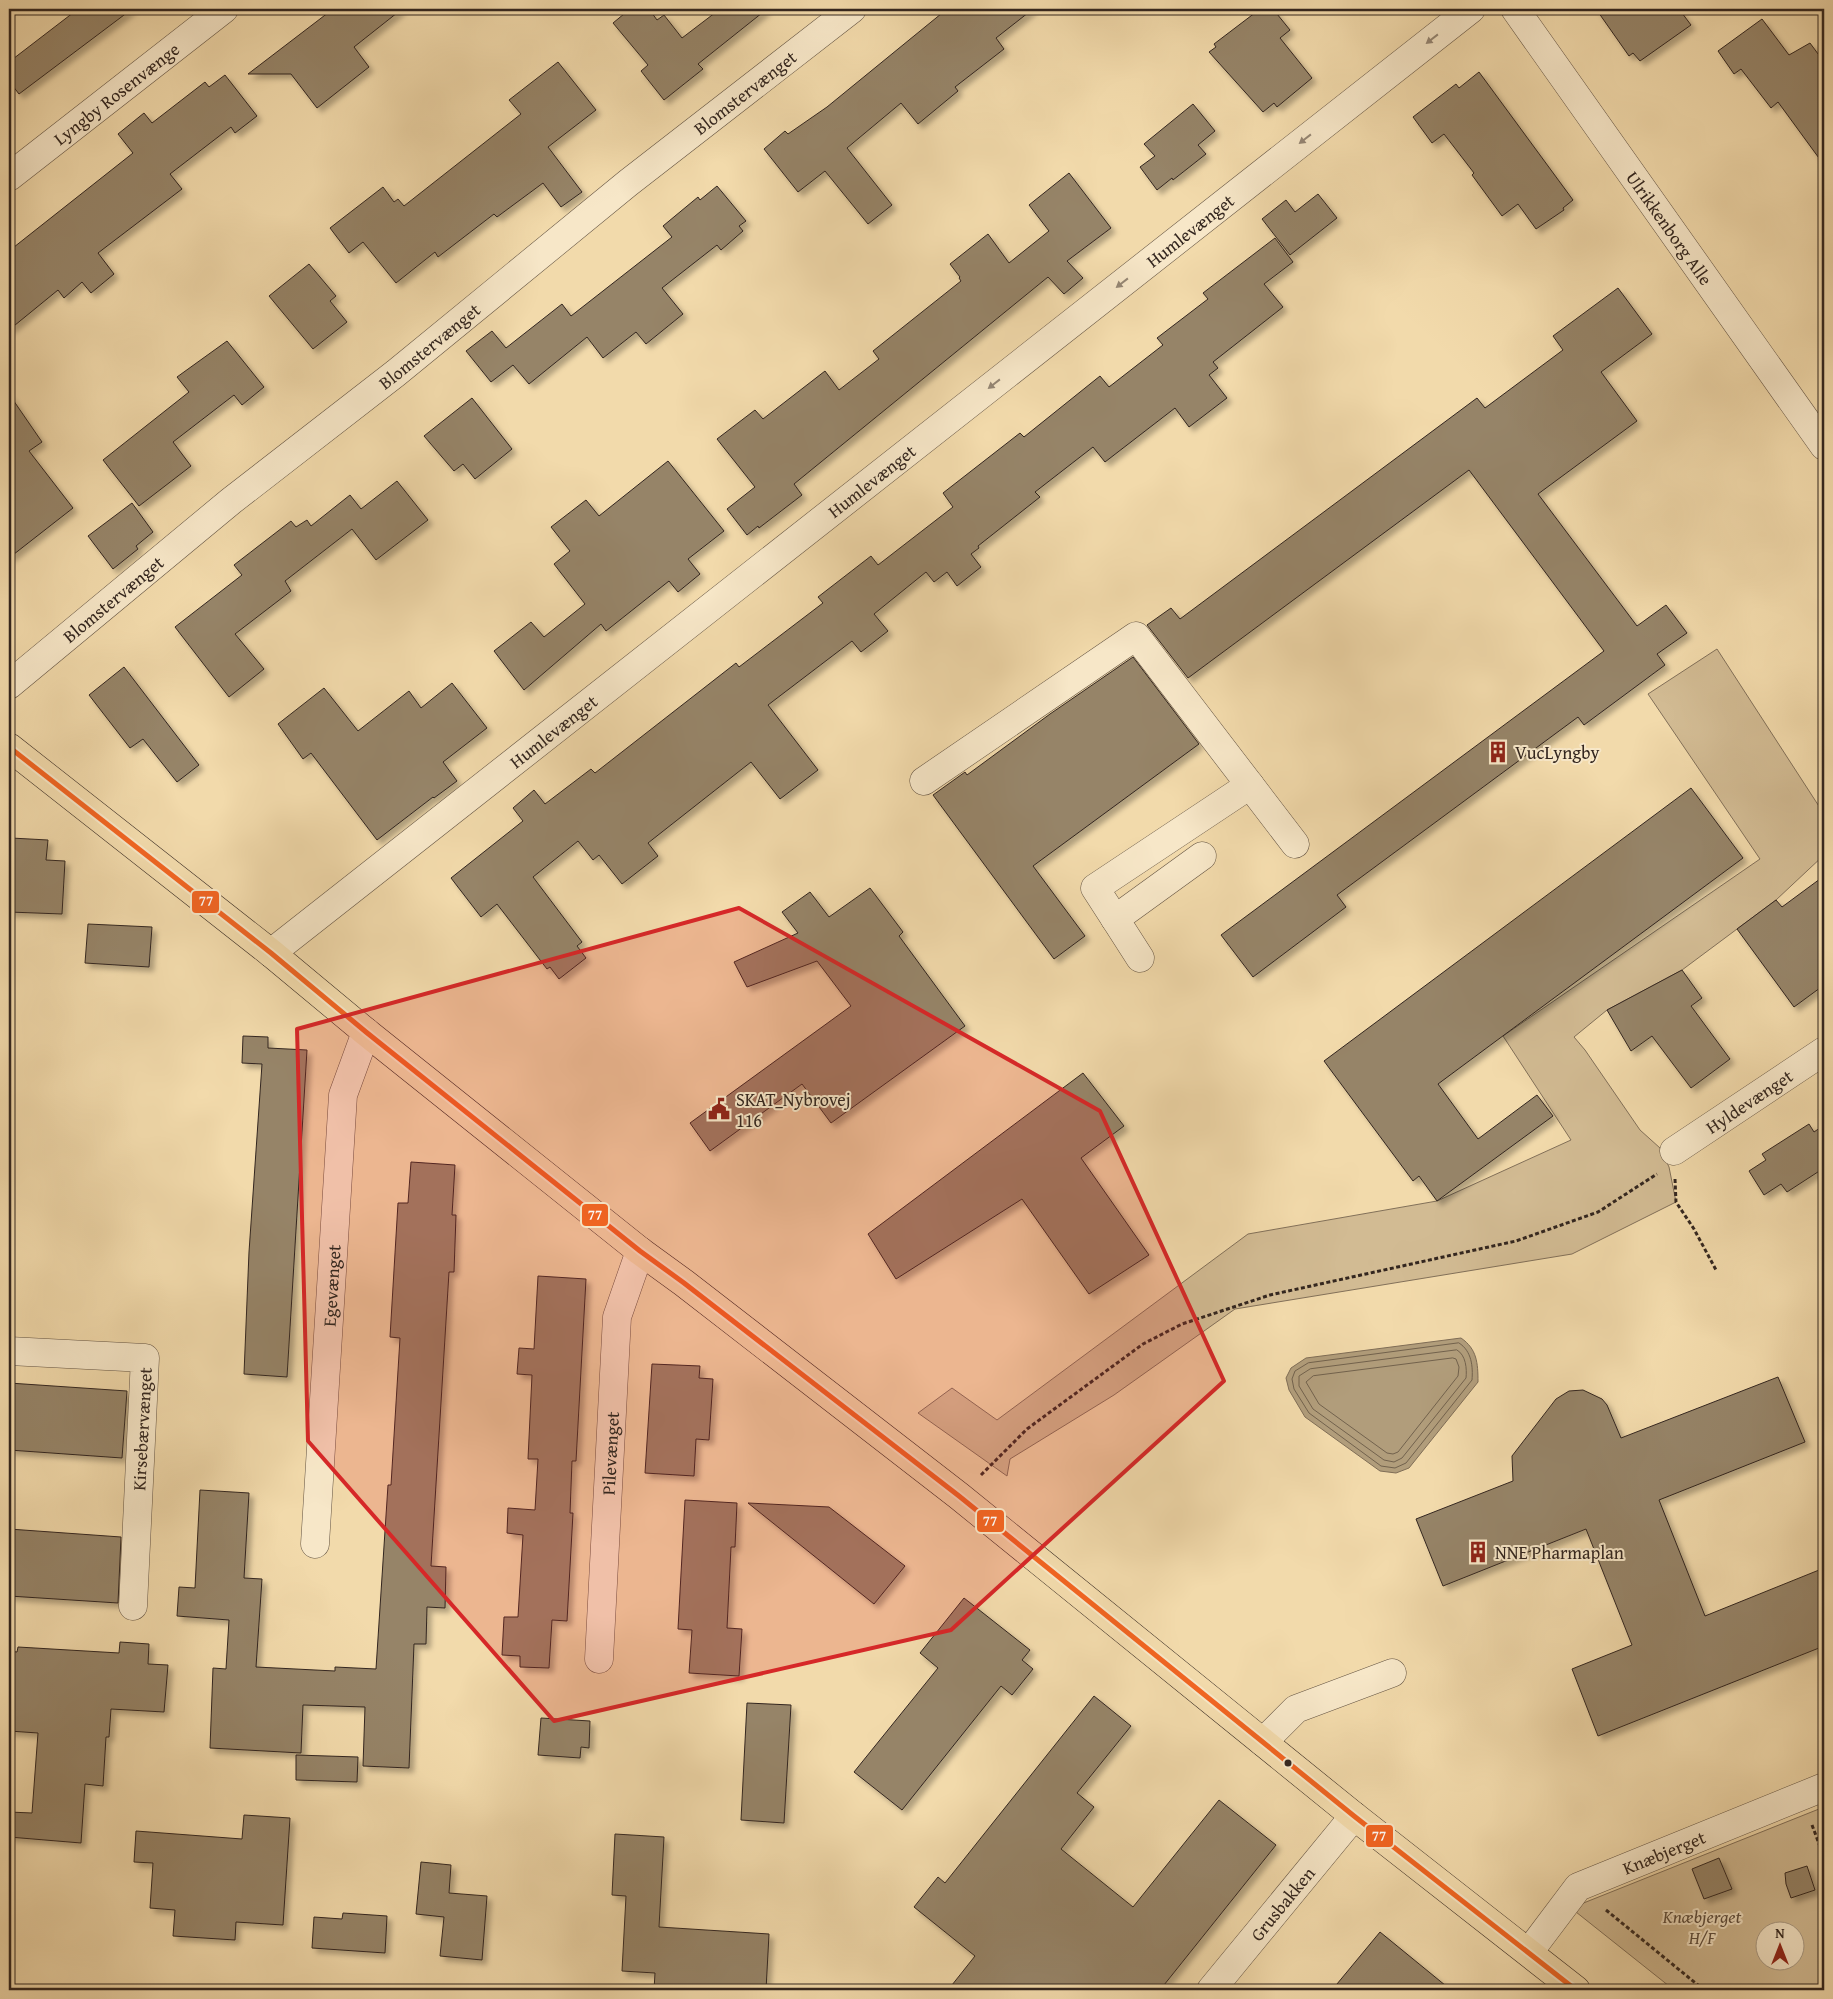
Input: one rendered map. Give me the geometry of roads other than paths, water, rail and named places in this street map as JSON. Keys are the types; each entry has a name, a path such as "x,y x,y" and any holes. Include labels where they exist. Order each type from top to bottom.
{"main road":[{"path":"9,747 271,953 366,1032 640,1251 960,1496 1354,1816 1576,1990"}],"street":[{"name":"Lyngby Rosenvænge","path":"9,177 224,9"},
{"name":"Blomstervænget","path":"13,681 231,501 396,373 628,183 852,9"},
{"name":"Humlevænget","path":"271,953 1471,9"},
{"name":"Ulrikkenborg Alle","path":"1515,9 1824,446"},
{"path":"924,781 1136,636 1295,844"},
{"path":"1140,958 1096,888 1250,785"},
{"path":"1115,919 1202,856"},
{"name":"Egevænget","path":"315,1544 342,1095 366,1032"},
{"name":"Hyldevænget","path":"1674,1151 1824,1051"},
{"name":"Pilevænget","path":"599,1659 617,1317 640,1251"},
{"name":"Kirsebærvænget","path":"9,1351 145,1358 133,1606"},
{"path":"1263,1742 1296,1709 1392,1673"},
{"name":"Knæbjerget","path":"1529,1952 1578,1887 1824,1787"},
{"name":"Grusbakken","path":"1211,1990 1354,1816"}],"water":[{"path":"1461,1338 1470,1347 1475,1357 1478,1369 1478,1382 1409,1468 1396,1473 1380,1471 1305,1417 1289,1390 1286,1378 1291,1368 1306,1358"}],"place":[{"name":"VucLyngby","path":"1498,752"},
{"name":"SKAT_Nybrovej 116","path":"719,1109"},
{"name":"NNE Pharmaplan","path":"1478,1552"}],"park label":[{"name":"Knæbjerget H/F","path":"1702,1926"}]}
